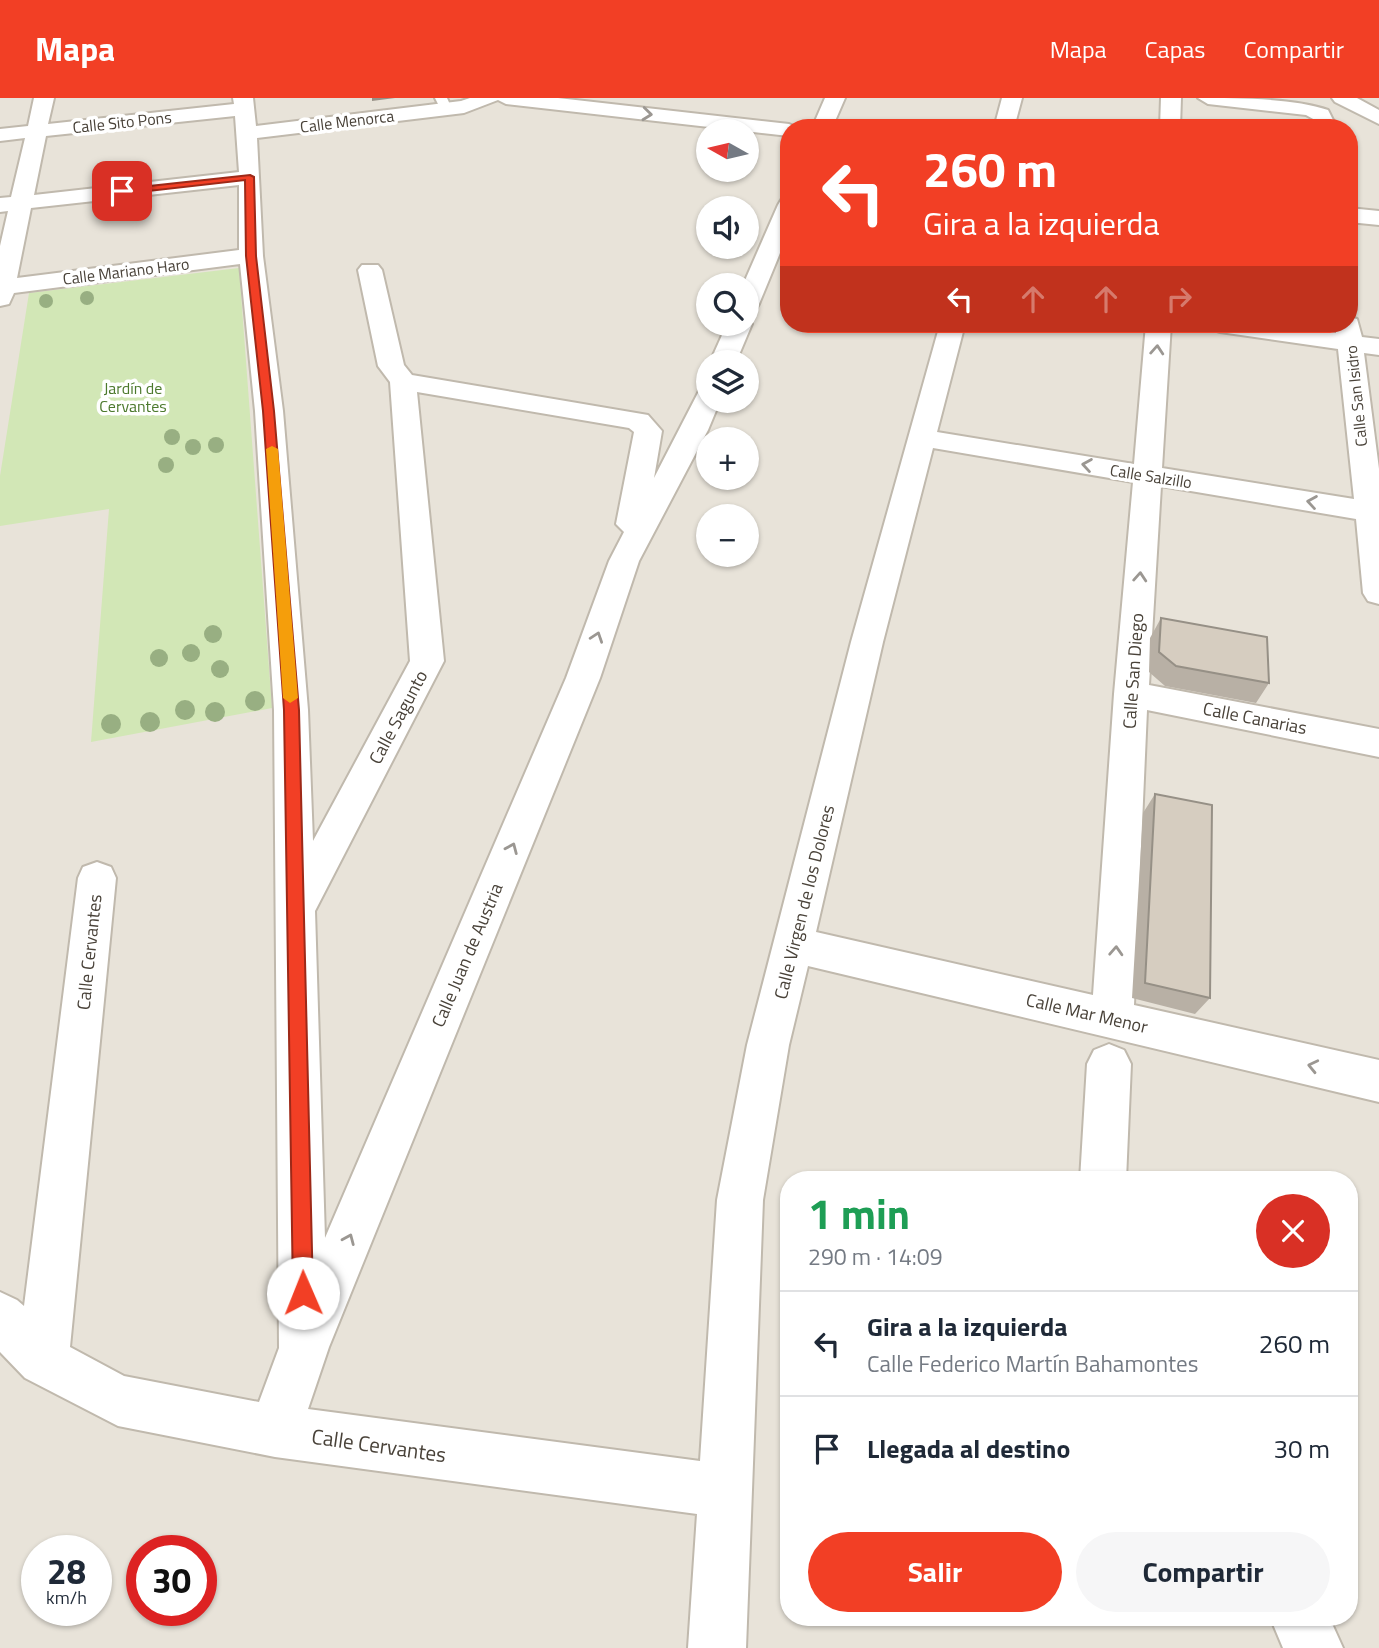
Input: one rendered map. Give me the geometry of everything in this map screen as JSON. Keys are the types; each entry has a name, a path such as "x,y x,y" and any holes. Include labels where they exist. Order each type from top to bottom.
{"street":[{"path":"1,291 10,204 38,131 44,98"},
{"path":"351,98 355,121"},
{"name":"Calle Menorca","path":"244,113 355,121 489,98"},
{"path":"506,98 696,119"},
{"path":"721,119 732,98"},
{"path":"826,119 835,98"},
{"path":"1006,119 1012,98"},
{"path":"1170,119 1171,98"},
{"path":"1208,98 1319,119"},
{"path":"1342,98 1379,118"},
{"path":"244,113 250,177 251,256 269,411 291,710 304,1348"},
{"name":"Calle Sito Pons","path":"0,135 244,113"},
{"path":"760,127 780,129"},
{"path":"10,204 250,177"},
{"path":"1358,216 1379,218"},
{"path":"759,276 780,226"},
{"name":"Calle Mariano Haro","path":"1,291 251,256"},
{"name":"Calle Sagunto","path":"296,910 427,661 403,382 391,366 370,270"},
{"name":"Calle Virgen de los Dolores","path":"717,1648 740,1200 768,1045 867,642 950,333"},
{"name":"Calle San Diego","path":"1112,1019 1130,694 1158,333"},
{"path":"1349,333 1379,347"},
{"name":"Calle San Isidro","path":"1349,333 1374,513 1379,593"},
{"name":"Calle Juan de Austria","path":"403,382 638,421 648,431 624,561"},
{"name":"Calle Juan de Austria","path":"275,1431 304,1348 583,678 624,561 701,413"},
{"name":"Calle Salzillo","path":"922,438 1374,513"},
{"name":"Calle Canarias","path":"1130,694 1379,743"},
{"name":"Calle Cervantes","path":"43,1360 97,878"},
{"name":"Calle Mar Menor","path":"794,945 1379,1081"},
{"path":"1103,1171 1109,1064"},
{"name":"Calle Cervantes","path":"0,1317 43,1360 118,1400 275,1431 726,1491"},
{"path":"1303,1626 1314,1648"}],"shaded area":[{"path":"0,98 1379,98 1379,1648 0,1648"}],"green space":[{"name":"Jardín de Cervantes","path":"239,268 272,708 91,742 109,509 0,526 0,476 29,293"}],"building":[{"path":"1161,618 1267,637 1269,683 1176,666 1159,652"},
{"path":"1155,794 1212,805 1210,998 1145,983"}],"slow traffic":[{"path":"272,449 290,698"}],"route":[{"path":"122,191 250,177 251,256 269,411 291,710 303,1293"}]}
